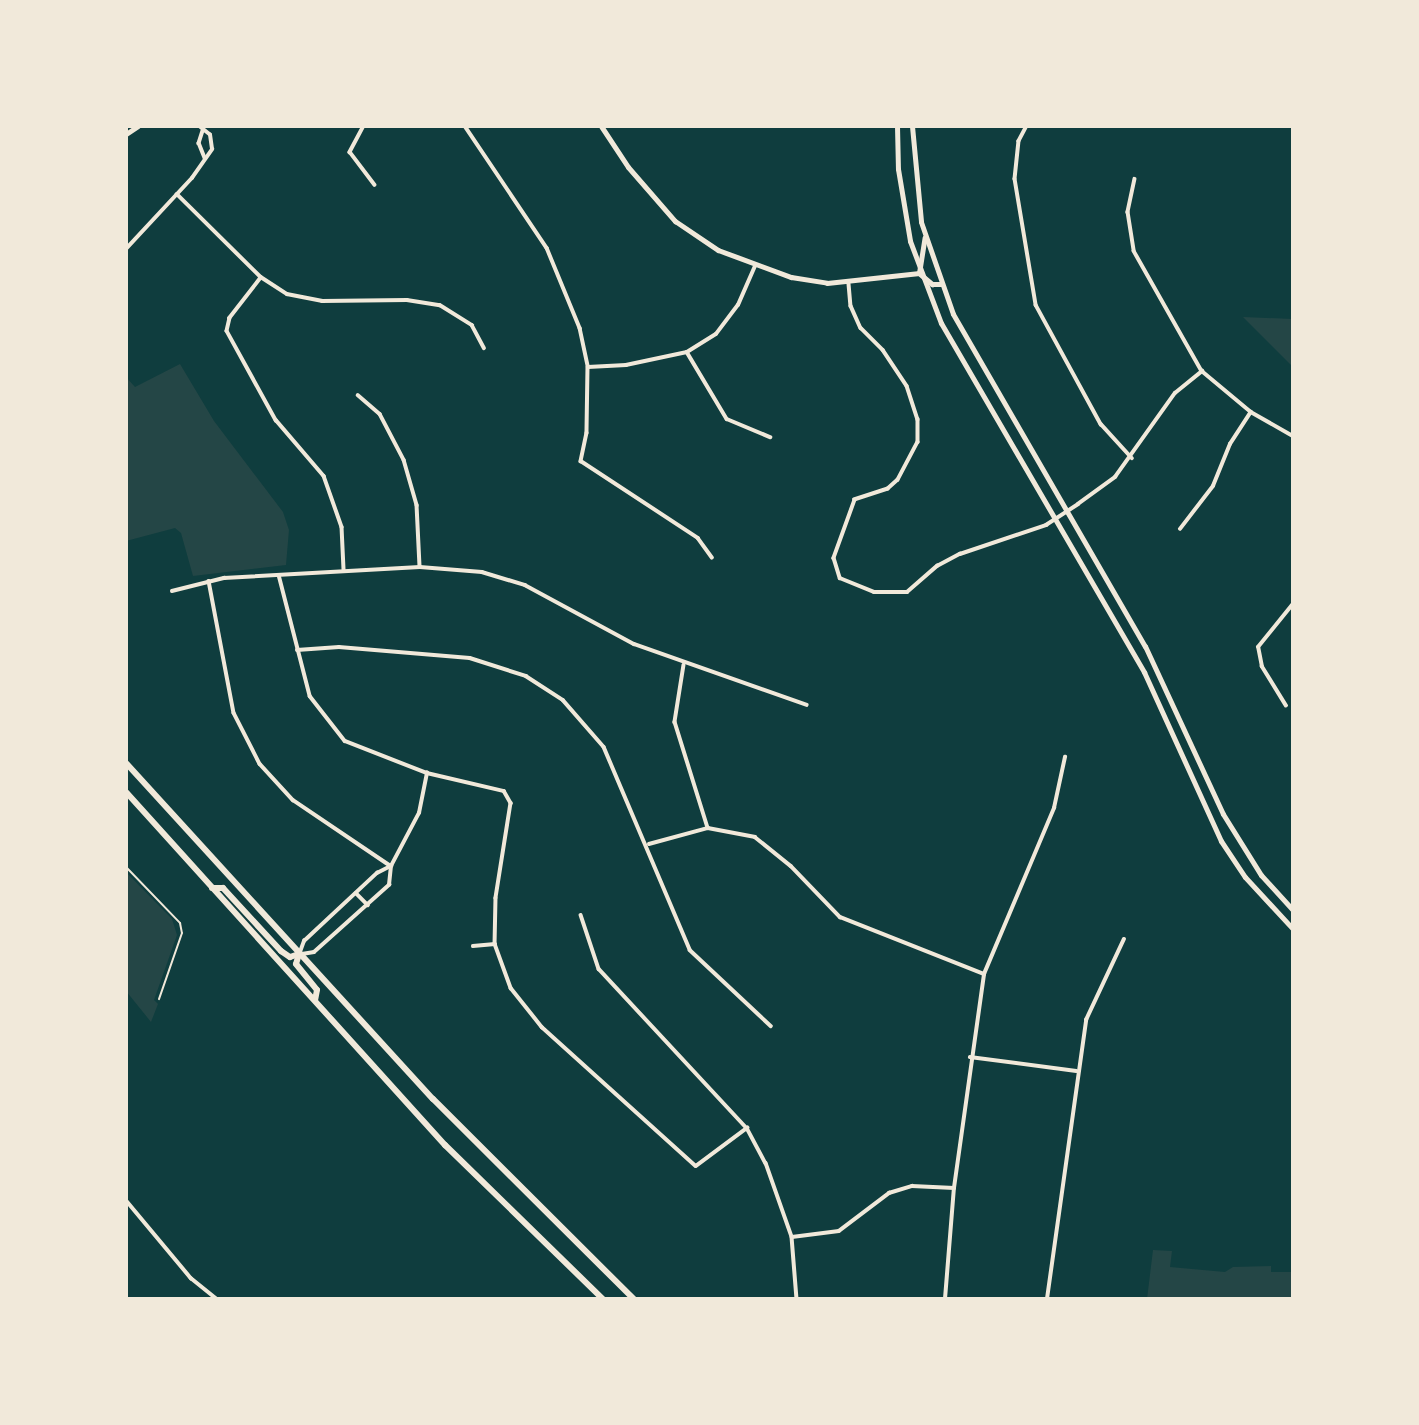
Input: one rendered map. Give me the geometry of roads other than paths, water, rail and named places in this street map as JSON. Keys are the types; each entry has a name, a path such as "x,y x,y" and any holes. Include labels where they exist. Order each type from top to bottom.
{"main road":[{"path":"601,126 628,167 675,221 718,250 755,266 791,277 849,284 919,273 932,284 941,284"},
{"path":"897,126 901,195 919,273 941,323 1144,672 1221,841 1245,877 1293,929"},
{"path":"912,126 916,196 925,237 941,284 965,336 1171,694 1223,814 1261,875 1293,910"},
{"path":"126,134 134,127"},
{"path":"919,273 925,237"},
{"path":"126,763 467,1135 634,1299"},
{"path":"126,792 445,1145 603,1299"},
{"path":"212,888 223,888 281,951 290,957 299,954"},
{"path":"299,954 296,964 317,990 316,1000"}],"street":[{"path":"126,249 177,194 205,158 212,141 199,126"},
{"path":"364,126 350,152 375,185"},
{"path":"465,126 547,248 580,328 588,367 587,433 581,461 698,538 712,557"},
{"path":"1027,126 1019,141 1015,180 1036,305 1101,424 1132,458"},
{"path":"203,131 199,143 205,158"},
{"path":"1135,179 1128,212 1134,251 1202,371 1251,412 1293,436"},
{"path":"177,194 261,277 301,298 407,300 440,305 472,325 484,348"},
{"path":"588,367 626,365 687,352 716,334 738,304 755,266"},
{"path":"261,277 230,318 227,331 276,420 324,476 342,527 344,570"},
{"path":"849,284 851,306 861,328 883,350 907,386 918,419 918,442 888,489 855,499 834,558 836,573 856,587 895,595 907,592 937,566 960,554 1054,520 1115,477 1132,458 1168,402 1202,371"},
{"path":"687,352 727,419 771,437"},
{"path":"358,394 380,414 404,460 418,505 420,567"},
{"path":"1180,529 1213,486 1230,444 1251,412"},
{"path":"172,591 209,581 344,570 420,567 482,572 525,584 634,644 684,664 807,705"},
{"path":"279,575 310,696 345,741 427,774 504,791 511,803 496,898 495,944 511,988 541,1027 696,1167 747,1128"},
{"path":"209,581 234,713 260,764 293,800 391,866"},
{"path":"1286,706 1262,667 1258,647 1293,604"},
{"path":"297,650 339,648 470,658 526,676 563,700 604,747 649,845 690,950 771,1026"},
{"path":"684,664 675,722 708,828"},
{"path":"945,1299 954,1188 970,1057 984,974 1054,808 1065,757"},
{"path":"391,866 356,893 304,941 299,954 314,952 388,885 391,866 419,813 427,774"},
{"path":"649,845 708,828 737,831 769,846 840,917 984,974"},
{"path":"356,893 368,905"},
{"path":"581,915 599,969 747,1128 766,1163 792,1237 797,1299"},
{"path":"1047,1299 1076,1071 1086,1020 1124,939"},
{"path":"473,946 495,944"},
{"path":"970,1057 1076,1071"},
{"path":"792,1237 839,1231 889,1193 912,1186 954,1188"},
{"path":"126,1199 191,1278 217,1299"}]}
